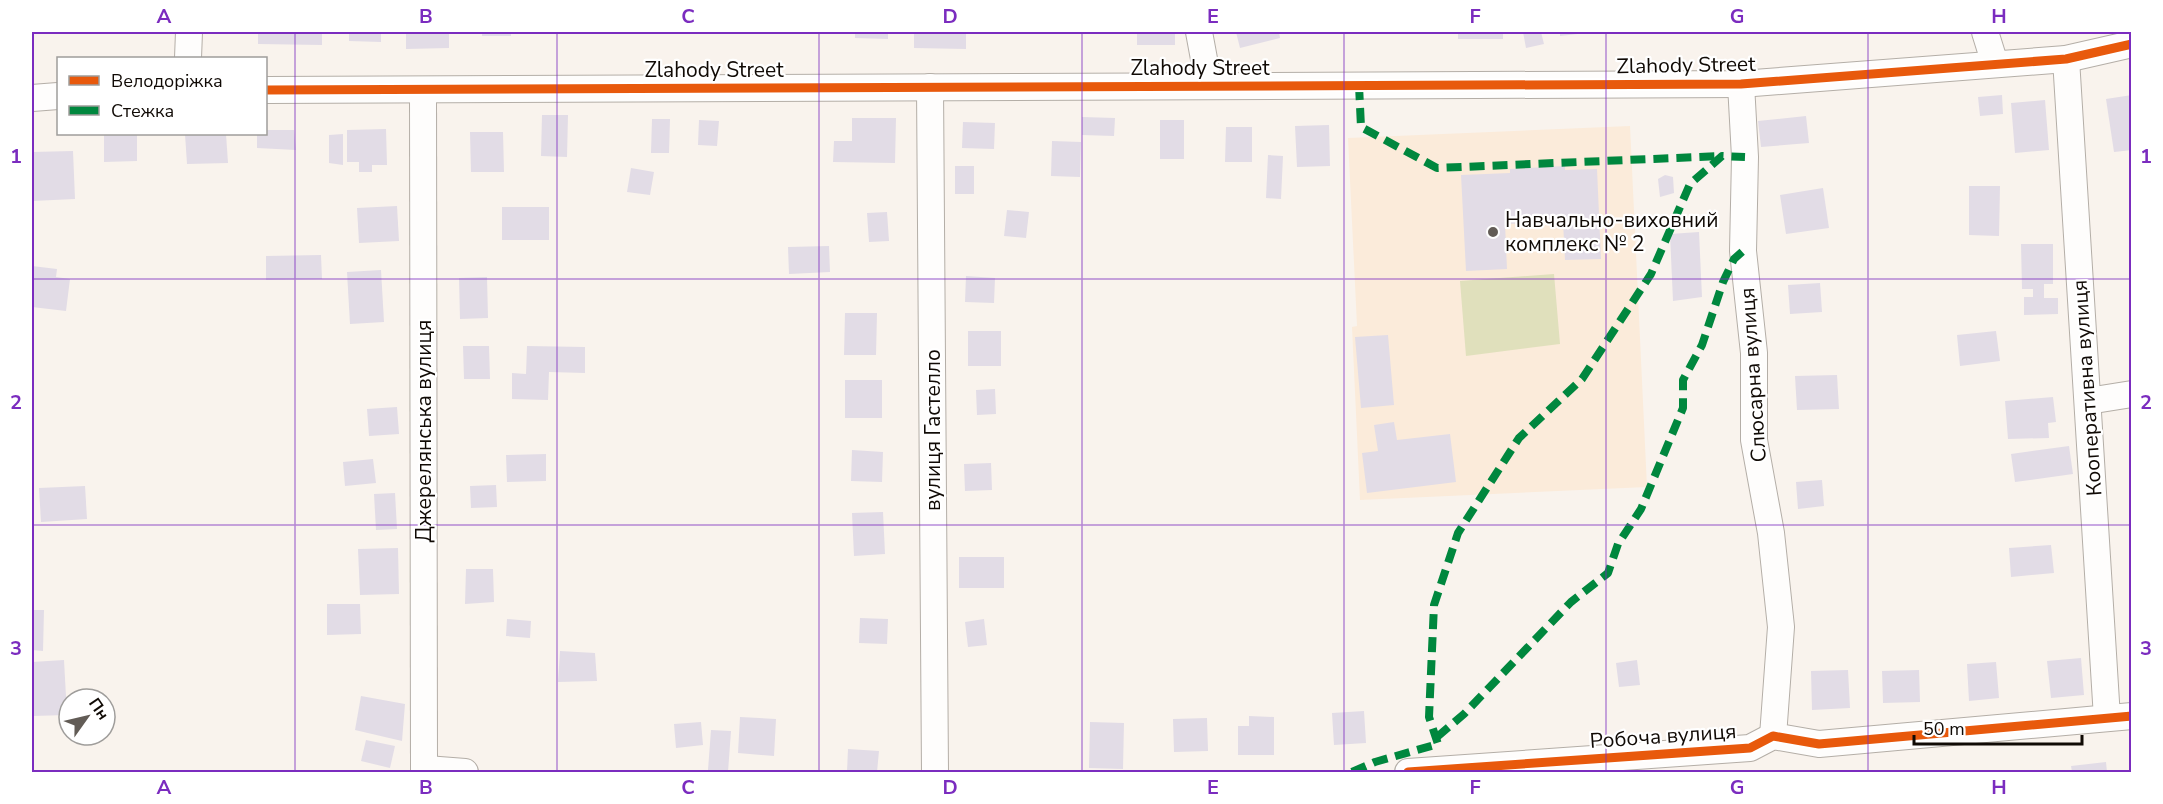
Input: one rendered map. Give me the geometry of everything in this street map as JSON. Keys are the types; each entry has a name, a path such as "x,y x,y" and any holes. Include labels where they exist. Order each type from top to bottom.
{"street":[{"path":"188,57 189,32"},
{"path":"1199,32 1209,86"},
{"path":"1985,32 1995,64"},
{"name":"Zlahody Street","path":"267,90 1741,84 2066,59 2132,44"},
{"name":"Кооперативна вулиця","path":"2066,59 2088,401 2119,717"},
{"name":"Слюсарна вулиця","path":"1741,84 1745,157 1743,251 1754,353 1754,440 1771,533 1782,627 1773,736"},
{"name":"вулиця Гастелло","path":"930,87 935,772"},
{"name":"Джерелянська вулиця","path":"423,90 425,771"},
{"path":"32,98 57,96"},
{"path":"2088,401 2132,394"},
{"path":"1773,736 1820,744 2119,717"},
{"name":"Робоча вулиця","path":"1408,772 1749,748 1773,736"},
{"path":"425,771 465,772"}],"shaded area":[{"name":"Навчально-виховний комплекс № 2","path":"1630,126 1647,487 1360,500 1352,327 1357,326 1348,138"}],"green space":[{"path":"1554,274 1560,344 1466,356 1460,281"}],"building":[{"path":"258,32 322,32 322,45 258,44"},
{"path":"349,32 381,32 381,42 349,41"},
{"path":"406,32 449,32 449,48 406,49"},
{"path":"482,32 511,32 511,36 482,36"},
{"path":"630,32 677,32 677,34 630,34"},
{"path":"855,32 888,32 888,39 855,38"},
{"path":"914,32 966,32 966,49 914,48"},
{"path":"1137,32 1175,32 1175,45 1137,45"},
{"path":"1236,32 1279,32 1280,38 1240,48"},
{"path":"1458,32 1503,32 1503,39 1458,39"},
{"path":"1523,32 1541,32 1544,44 1526,48"},
{"path":"1560,32 1586,32 1586,33 1560,36"},
{"path":"2002,95 2003,114 1980,116 1978,97"},
{"path":"2132,95 2132,150 2114,152 2106,99"},
{"path":"2045,100 2049,150 2015,153 2011,103"},
{"path":"542,115 568,115 567,157 541,156"},
{"path":"1806,116 1809,143 1761,147 1758,121"},
{"path":"1082,117 1115,118 1114,136 1082,135"},
{"path":"852,118 896,118 895,163 833,162 834,141 852,141"},
{"path":"652,119 670,119 669,153 651,153"},
{"path":"699,120 719,121 717,146 698,145"},
{"path":"1160,120 1184,120 1184,159 1160,159"},
{"path":"963,122 995,123 994,149 962,148"},
{"path":"1329,125 1330,166 1297,167 1295,126"},
{"path":"1226,127 1252,127 1252,162 1225,162"},
{"path":"386,129 387,165 372,165 372,172 359,172 359,162 347,162 347,130"},
{"path":"267,130 294,130 296,150 257,148 257,135 267,135"},
{"path":"470,132 503,132 504,172 471,172"},
{"path":"343,134 343,165 329,163 329,135"},
{"path":"104,135 137,135 137,161 104,162"},
{"path":"185,135 226,135 228,163 187,164"},
{"path":"1052,141 1081,142 1080,177 1051,176"},
{"path":"73,151 75,199 32,201 32,152"},
{"path":"1268,155 1283,156 1281,199 1266,198"},
{"path":"955,166 974,166 974,194 955,194"},
{"path":"1565,166 1565,170 1597,169 1601,259 1565,260 1563,222 1505,224 1507,269 1466,271 1461,175 1510,173 1510,169"},
{"path":"631,168 654,172 650,195 627,192"},
{"path":"1665,175 1673,177 1674,193 1660,197 1658,179"},
{"path":"1969,186 2000,186 1999,236 1969,235"},
{"path":"1823,188 1829,228 1786,234 1780,195"},
{"path":"397,206 399,241 359,243 357,208"},
{"path":"502,207 549,207 549,240 502,240"},
{"path":"1007,210 1029,212 1026,238 1004,236"},
{"path":"887,212 889,241 869,242 867,213"},
{"path":"1699,232 1702,297 1673,301 1670,234"},
{"path":"2021,244 2053,244 2053,284 2044,284 2044,298 2058,298 2058,314 2024,315 2024,297 2033,297 2033,289 2022,289"},
{"path":"829,246 830,272 789,274 788,247"},
{"path":"321,255 322,279 266,280 266,256"},
{"path":"32,266 57,269 56,277 70,279 66,311 32,307"},
{"path":"381,270 384,322 350,324 347,272"},
{"path":"966,276 995,278 994,303 965,302"},
{"path":"487,277 488,318 460,319 459,278"},
{"path":"1820,283 1822,312 1790,314 1788,285"},
{"path":"845,313 877,313 876,355 844,355"},
{"path":"968,331 1001,331 1001,366 968,366"},
{"path":"1996,331 2000,361 1960,366 1957,335"},
{"path":"1388,335 1394,405 1361,408 1355,337"},
{"path":"463,346 489,346 490,379 464,379"},
{"path":"527,346 585,347 585,373 549,372 548,400 512,399 512,373 526,374"},
{"path":"1837,375 1839,409 1797,410 1795,376"},
{"path":"845,380 882,380 882,418 845,418"},
{"path":"995,389 996,414 977,415 976,390"},
{"path":"2053,397 2056,422 2048,423 2049,438 2008,439 2005,401"},
{"path":"397,407 399,434 369,436 367,409"},
{"path":"1394,422 1397,440 1450,434 1456,482 1367,493 1362,453 1378,451 1374,425"},
{"path":"2069,446 2073,474 2015,482 2011,454"},
{"path":"852,450 883,452 882,482 851,481"},
{"path":"546,454 546,481 507,482 506,455"},
{"path":"373,459 376,483 345,486 343,462"},
{"path":"991,463 992,490 965,491 964,464"},
{"path":"1822,480 1824,506 1798,509 1796,482"},
{"path":"496,485 497,507 471,508 470,486"},
{"path":"85,486 87,519 41,522 39,488"},
{"path":"395,493 397,529 376,530 374,494"},
{"path":"883,512 885,554 854,556 852,513"},
{"path":"2051,545 2054,573 2011,577 2009,548"},
{"path":"398,548 399,594 360,595 358,549"},
{"path":"959,557 1004,557 1004,588 959,588"},
{"path":"466,569 493,569 494,602 465,604"},
{"path":"327,604 360,604 361,634 327,635"},
{"path":"32,610 44,610 43,651 32,650"},
{"path":"860,618 888,619 887,644 859,643"},
{"path":"507,619 531,621 530,638 506,636"},
{"path":"984,619 987,645 968,647 965,622"},
{"path":"560,651 595,653 597,681 558,682"},
{"path":"2081,658 2084,695 2051,698 2047,661"},
{"path":"64,660 65,687 57,687 57,715 32,716 32,662"},
{"path":"1637,660 1640,685 1619,687 1616,663"},
{"path":"1996,662 1999,698 1969,701 1967,664"},
{"path":"1848,670 1850,708 1812,710 1811,671"},
{"path":"1919,670 1920,702 1883,703 1882,671"},
{"path":"361,696 405,704 402,741 355,730"},
{"path":"1364,711 1366,743 1334,745 1332,713"},
{"path":"1249,716 1274,717 1274,755 1238,755 1238,726 1249,726"},
{"path":"740,717 776,719 774,756 738,753"},
{"path":"1207,718 1208,751 1174,752 1173,719"},
{"path":"701,722 703,745 676,748 674,724"},
{"path":"1090,722 1124,723 1123,769 1089,768"},
{"path":"711,730 731,731 728,772 708,770"},
{"path":"366,740 395,746 390,768 361,761"},
{"path":"848,749 879,751 877,772 847,772"},
{"path":"2106,762 2107,772 2072,772 2071,766"}],"marked path":[{"path":"1359,85 1361,127 1437,168 1722,156"},
{"path":"1352,772 1375,762 1438,744 1429,717 1434,605 1458,533 1519,438 1582,379 1651,274 1690,184 1722,156 1745,157"},
{"path":"1437,737 1464,714 1571,602 1608,573 1618,544 1641,509 1683,408 1683,380 1702,345 1723,282 1734,259 1743,251"}],"cycle path":[{"path":"267,90 1741,84 2066,59 2132,44"},
{"path":"1408,772 1750,748 1773,736 1819,744 2132,716"}],"place":[{"name":"Навчально-виховний комплекс № 2","path":"1493,232"}]}
